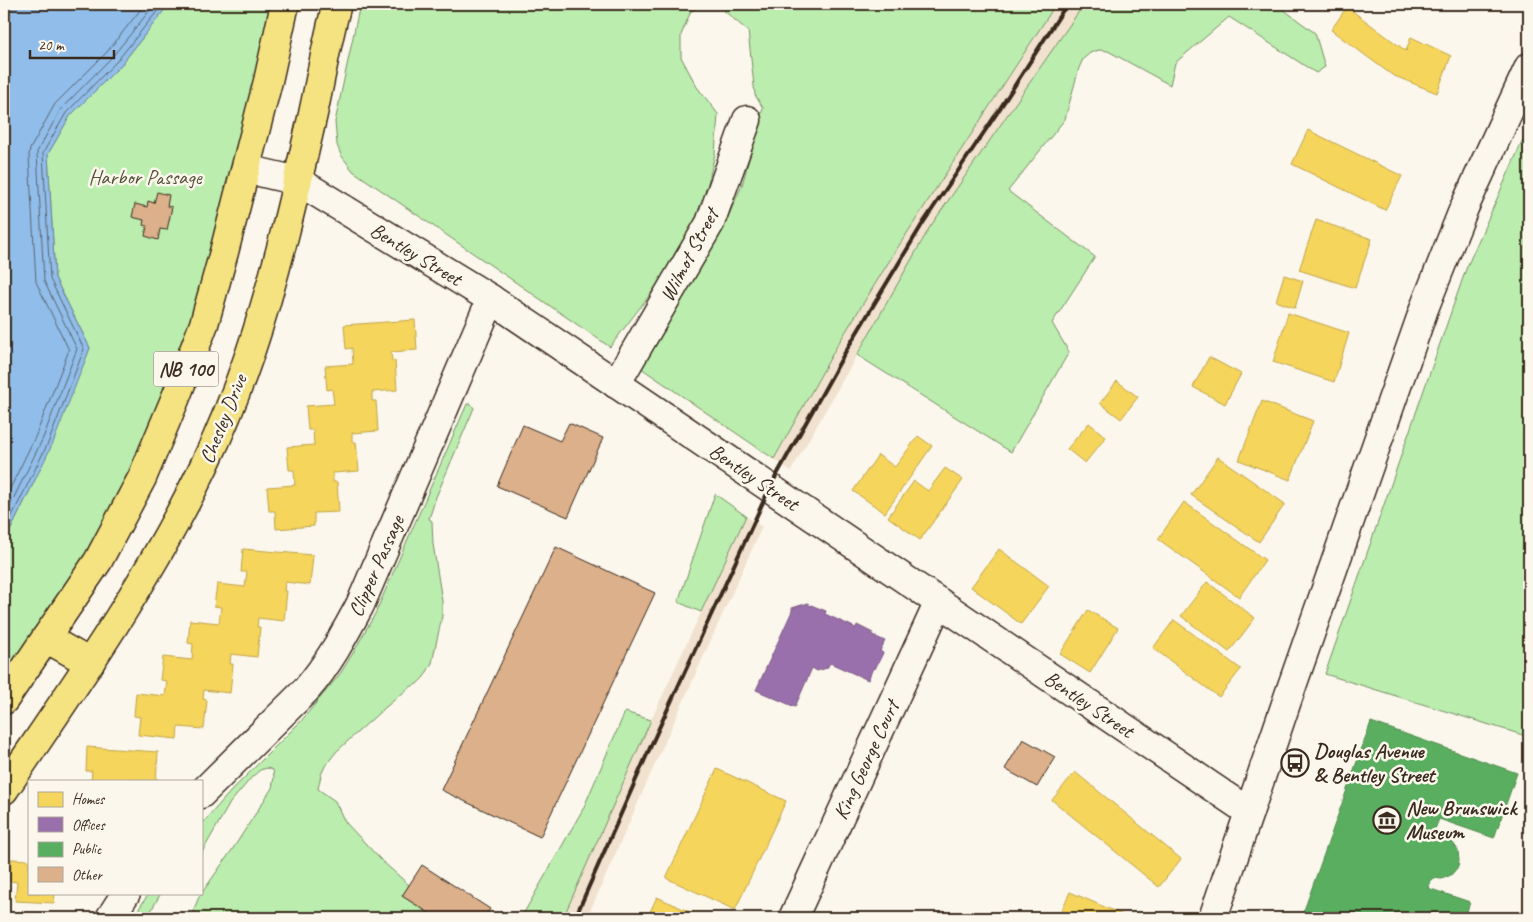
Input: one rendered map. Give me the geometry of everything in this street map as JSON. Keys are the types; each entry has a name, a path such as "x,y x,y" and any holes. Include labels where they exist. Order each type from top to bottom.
{"main road":[{"name":"NB 100","path":"4,700 98,561 142,478 176,397 204,324 246,169 285,4"},
{"name":"Chesley Drive","path":"4,790 129,603 205,465 228,411 250,352 298,181 337,4"},
{"path":"46,638 90,663"}],"street":[{"path":"1213,918 1428,298 1464,208 1529,67"},
{"name":"Wilmot Street","path":"616,384 710,223 747,120"},
{"name":"Bentley Street","path":"246,169 298,181 490,299 1249,812"},
{"name":"Clipper Passage","path":"202,793 301,696 316,679 341,641 360,606 490,299"},
{"name":"King George Court","path":"793,918 939,602"},
{"path":"110,918 125,894"}],"shaded area":[{"path":"1056,4 1084,4 930,227 791,471 774,459 838,344 916,219"},
{"path":"746,516 762,527 587,918 563,918 643,737"}],"green space":[{"name":"Harbor Passage","path":"169,4 285,4 176,397 4,700 4,537 11,529 32,486 90,348 55,278 48,154 70,116 121,65"},
{"path":"360,4 704,4 691,11 681,35 681,57 697,87 718,114 715,154 705,196 680,255 610,347 353,171 341,155 337,145 335,122"},
{"path":"716,4 1056,4 898,247 838,344 774,459 641,368 721,233 742,185 763,108 755,95 748,31"},
{"path":"1084,4 1276,4 1315,33 1325,67 1316,73 1229,17 1175,63 1170,85 1108,51 1099,50 1090,53 1083,59 1065,119 1008,191 1095,257 1052,323 1069,352 1011,452 857,355 930,227"},
{"path":"1529,126 1529,737 1325,674 1466,269"},
{"path":"467,404 471,404 474,408 436,497 429,519 432,521 433,544 442,601 442,616 432,663 424,677 417,684 410,687 381,711 337,751 325,766 318,789 335,801 347,824 382,861 409,885 402,896 437,918 194,918 194,909 199,897 272,788 273,770 267,768 260,770 252,777 230,803 202,852 202,824 231,791 301,721 340,674 375,614"},
{"path":"715,494 746,516 701,612 678,602"},
{"path":"625,712 651,720 563,918 521,918 583,809"},
{"path":"148,894 160,894 147,918 133,918"}],"water":[{"path":"4,4 169,4 121,65 70,116 48,154 55,278 90,348 53,443 11,529 4,537"}],"building: Homes":[{"path":"1347,7 1406,51 1411,37 1451,56 1437,93 1392,75 1331,30"},
{"path":"1308,130 1402,176 1385,210 1292,164"},
{"path":"1316,220 1372,239 1355,288 1299,270"},
{"path":"1284,275 1303,281 1295,308 1276,301"},
{"path":"1288,313 1349,333 1334,382 1273,362"},
{"path":"415,320 417,350 391,352 392,361 395,361 397,390 372,392 372,401 376,401 378,431 352,433 352,442 356,442 359,471 333,473 333,482 337,482 339,512 314,513 314,526 276,529 275,511 269,511 267,487 295,485 294,470 289,470 287,447 314,445 313,430 308,430 306,406 334,404 332,389 327,390 325,366 353,364 352,348 346,349 344,325"},
{"path":"1209,357 1241,374 1225,404 1193,387"},
{"path":"1117,381 1138,397 1121,419 1100,403"},
{"path":"1262,401 1313,421 1290,480 1239,460"},
{"path":"1089,423 1106,437 1085,463 1067,449"},
{"path":"918,436 932,446 885,513 853,491 878,455 895,467"},
{"path":"1218,457 1285,504 1259,542 1191,495"},
{"path":"945,468 963,480 920,540 888,517 914,481 928,491"},
{"path":"1184,502 1265,560 1239,597 1158,539"},
{"path":"243,549 313,555 310,585 285,582 284,591 287,591 284,621 258,618 257,627 260,627 257,657 231,654 230,664 233,664 230,693 204,690 203,699 207,700 204,729 178,727 177,739 138,735 140,717 134,716 136,693 165,696 167,681 160,680 163,657 192,660 193,644 188,643 190,620 219,623 221,607 214,606 217,584 245,587 247,572 241,572"},
{"path":"999,549 1049,586 1021,624 971,587"},
{"path":"1207,582 1255,618 1229,652 1181,616"},
{"path":"1088,610 1118,628 1090,673 1060,654"},
{"path":"1174,620 1241,669 1219,697 1153,648"},
{"path":"87,747 158,752 156,780 91,780 92,771 86,771"},
{"path":"717,769 786,801 735,910 666,878"},
{"path":"1075,772 1181,859 1159,887 1052,800"},
{"path":"11,859 28,860 28,894 55,894 54,903 15,901 17,882 10,881"},
{"path":"1070,892 1123,915 1122,918 1058,918"},
{"path":"657,897 703,918 647,918"}],"building: Offices":[{"path":"808,603 810,607 811,605 826,611 825,614 856,628 857,625 885,641 880,651 883,653 868,680 830,663 827,668 817,671 812,668 795,707 756,690 792,608"}],"building: Public":[{"name":"New Brunswick Museum","path":"1371,722 1517,773 1494,838 1439,819 1433,834 1453,843 1458,850 1459,861 1458,867 1451,875 1442,879 1432,878 1428,888 1470,902 1465,918 1310,918 1302,916"}],"building: Other":[{"path":"157,192 169,195 167,206 172,207 167,230 160,229 158,240 145,236 147,226 143,225 144,220 132,217 135,204 147,207 148,201 154,203"},
{"path":"569,423 603,438 568,517 497,486 523,425 560,441"},
{"path":"556,547 655,593 540,837 441,790"},
{"path":"1023,739 1055,757 1037,787 1005,769"},
{"path":"422,865 490,909 484,918 437,918 402,896"}],"railway":[{"path":"575,918 653,741 770,487 847,349 923,223 1067,4"}],"place":[{"name":"Douglas Avenue & Bentley Street","path":"1295,763"},
{"name":"New Brunswick Museum","path":"1387,820"}]}
